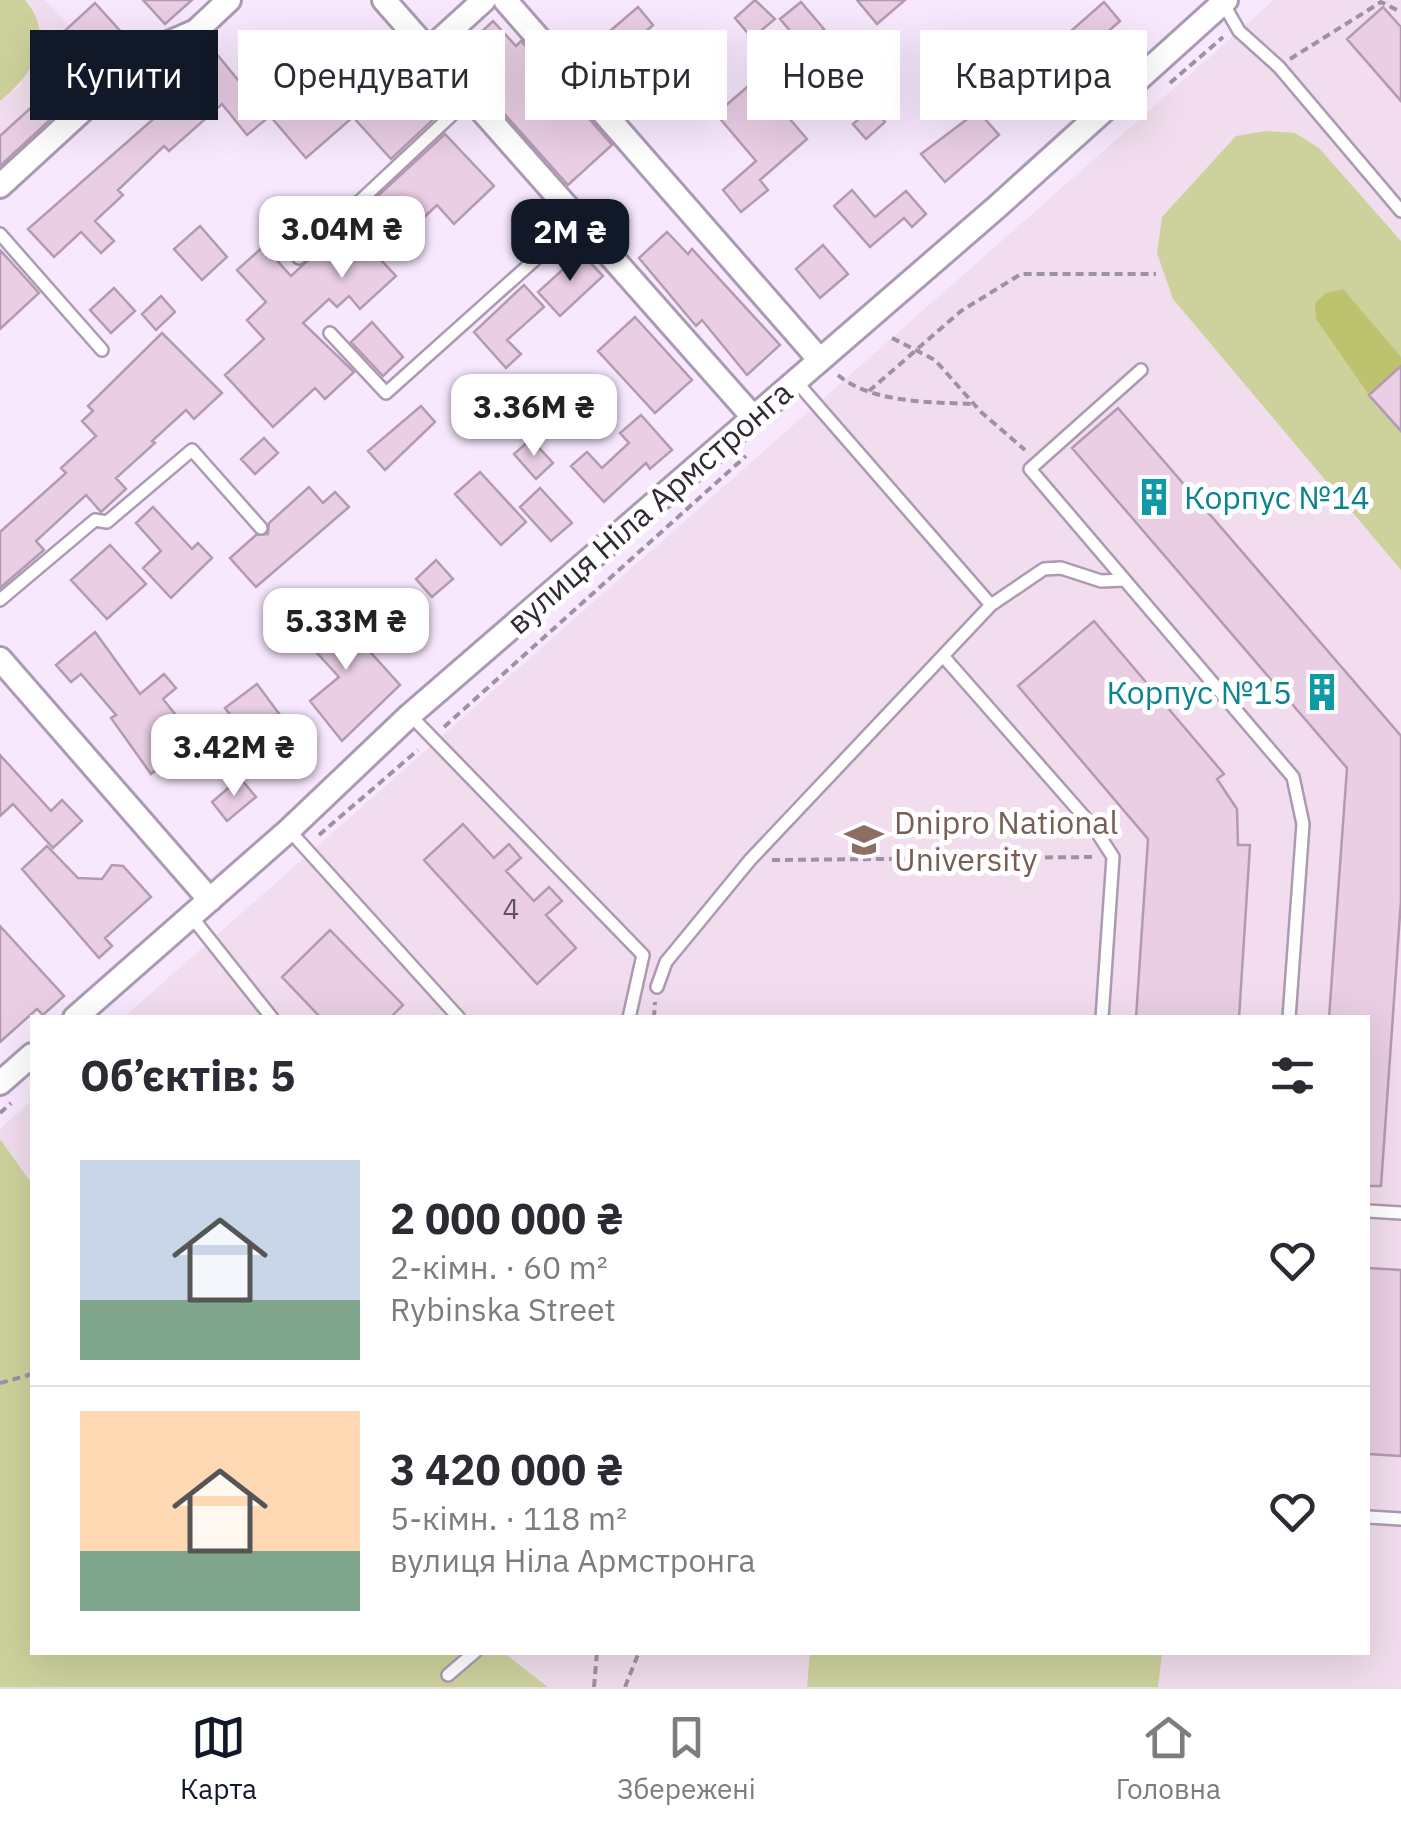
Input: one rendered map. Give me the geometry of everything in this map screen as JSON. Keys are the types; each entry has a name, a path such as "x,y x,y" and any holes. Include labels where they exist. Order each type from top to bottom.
{"street":[{"path":"0,186 146,52 196,31 229,0"},
{"path":"384,0 411,30"},
{"path":"451,30 484,0"},
{"path":"505,0 819,358"},
{"name":"вулиця Ніла Армстронга","path":"78,1015 200,908 296,839 410,715 998,206 1224,2"},
{"path":"489,120 753,418"},
{"path":"0,659 200,908"},
{"path":"7,1073 30,1056"}],"lane":[{"path":"1224,2 1236,25 1279,67 1401,211"},
{"path":"299,258 446,120"},
{"path":"330,333 386,394 577,222"},
{"path":"0,234 102,350"},
{"path":"1140,370 1030,468 1293,776 1303,824 1289,1015"},
{"path":"795,380 992,605"},
{"path":"0,600 96,520 107,522 192,450 262,528"},
{"path":"656,987 666,962 750,860 992,605 1044,568 1061,568 1101,581 1124,580"},
{"path":"944,656 1094,829 1113,857 1102,1015"},
{"path":"410,715 643,956 630,1015"},
{"path":"296,839 456,1015"},
{"path":"200,908 270,1015"},
{"path":"1370,1211 1401,1213"},
{"path":"1370,1517 1401,1519"},
{"path":"448,1675 472,1655"}],"path":[{"path":"1279,67 1316,39 1381,2 1401,12"},
{"path":"1163,90 1236,25"},
{"path":"869,391 913,349 1020,274 1156,274"},
{"path":"892,338 934,360 973,404 1038,461"},
{"path":"819,358 857,388 930,402 973,404"},
{"path":"838,375 849,366"},
{"path":"296,839 433,737 748,455"},
{"path":"750,860 1113,857"},
{"path":"0,1383 30,1375"},
{"path":"594,1687 597,1655"},
{"path":"626,1687 638,1655"}],"shaded area":[{"path":"25,0 45,0 69,26 95,3 120,30 30,30 30,120 58,120 0,173 0,101 21,85 30,5"},
{"name":"Dnipro National University","path":"1274,0 1401,0 1401,1687 548,1687 507,1655 1370,1655 1370,1015 126,1015 1138,120 1147,120 1147,112"},
{"path":"30,1102 30,1181 0,1139 0,1129"}],"green space":[{"path":"0,0 25,0 39,28 30,30 30,68 0,101"},
{"path":"1266,131 1295,133 1319,148 1401,241 1401,570 1173,299 1157,253 1162,217 1236,136"},
{"path":"1343,289 1401,357 1401,366 1369,395 1316,319 1315,303 1326,293"},
{"path":"0,1139 30,1181 30,1655 507,1655 548,1687 0,1687"},
{"path":"810,1655 1162,1655 1158,1687 807,1687"}],"building":[{"path":"143,0 192,0 165,24"},
{"path":"755,0 775,19 762,30 747,32 735,18"},
{"path":"857,0 905,0 877,24"},
{"path":"801,2 824,29 789,30 780,19"},
{"path":"1104,2 1120,21 1110,30 1072,30"},
{"path":"95,3 119,30 66,30"},
{"path":"638,7 653,25 647,30 611,30"},
{"path":"1383,7 1401,27 1401,101 1347,39"},
{"path":"493,21 501,30 483,30"},
{"path":"505,34 516,46 521,41 525,46 525,120 590,120 612,145 568,185 505,114"},
{"path":"218,56 238,80 238,120 265,120 247,135 222,104 218,108"},
{"path":"747,87 747,120 791,120 807,139 760,180 768,190 741,212 723,190 756,161 721,120 727,120 727,104"},
{"path":"30,109 30,120 50,120 0,166 0,136"},
{"path":"152,120 204,120 169,151 164,146 118,190 123,195 95,221 114,241 101,253 81,232 54,257 28,229"},
{"path":"273,120 350,120 306,158"},
{"path":"356,120 433,120 391,159"},
{"path":"857,120 885,122 866,139 853,124"},
{"path":"966,120 986,120 999,135 945,182 921,154"},
{"path":"445,134 494,186 454,224 437,205 380,259 396,276 360,309 349,296 337,307 329,299 303,323 354,372 325,399 315,388 273,427 225,375 264,339 247,320 266,302 237,270 264,246 291,276"},
{"path":"852,190 875,217 906,191 926,214 912,227 904,218 870,247 834,206"},
{"path":"200,226 227,257 202,280 174,249"},
{"path":"667,232 688,254 692,249 780,345 747,375 702,320 696,326 639,258"},
{"path":"823,245 848,274 820,298 796,269"},
{"path":"0,250 39,293 0,329"},
{"path":"581,253 603,276 560,316 538,292"},
{"path":"524,285 544,307 507,340 521,354 506,368 474,332"},
{"path":"114,288 135,311 111,333 90,310"},
{"path":"161,296 175,312 156,330 142,314"},
{"path":"635,317 692,380 655,413 598,351"},
{"path":"372,322 403,357 383,376 351,342"},
{"path":"162,333 222,393 194,419 186,410 152,441 155,443 116,478 126,489 101,512 86,495 36,541 44,550 0,588 0,532 66,473 61,468 96,436 82,421 93,411 88,406"},
{"path":"1401,366 1401,431 1369,395"},
{"path":"421,406 435,422 385,470 368,451"},
{"path":"1118,408 1401,736 1401,900 1381,1186 1370,1186 1370,1015 1329,1015 1347,768 1072,448"},
{"path":"641,415 672,450 650,469 646,463 604,502 571,466 587,452 602,468 629,443 620,433"},
{"path":"264,438 278,453 255,474 241,459"},
{"path":"531,439 553,463 536,479 514,454"},
{"path":"480,472 526,522 501,545 455,494"},
{"path":"309,487 323,503 335,492 349,507 256,587 230,558 256,535 268,534 269,523"},
{"path":"540,488 572,523 551,541 520,507"},
{"path":"153,507 192,549 198,543 212,558 171,598 143,568 161,551 136,523"},
{"path":"110,545 146,584 107,619 71,580"},
{"path":"436,560 453,579 432,597 416,579"},
{"path":"326,603 400,685 342,741 310,701 339,677 296,630"},
{"path":"1094,621 1224,774 1217,779 1237,809 1238,845 1250,845 1239,1015 1136,1015 1148,839 1018,686"},
{"path":"95,632 140,694 164,674 176,688 163,699 195,739 151,774 111,718 116,715 81,674 71,682 56,665"},
{"path":"257,684 283,719 222,763 209,744 237,724 225,708"},
{"path":"0,755 51,811 62,800 82,821 53,848 13,804 0,816"},
{"path":"240,778 256,797 227,821 212,802"},
{"path":"463,824 494,858 509,844 521,858 506,871 534,901 549,887 562,901 546,915 576,948 537,984 424,860"},
{"path":"47,846 78,878 102,879 112,865 123,866 151,897 105,938 112,946 99,958 22,869"},
{"path":"0,926 64,996 43,1015 37,1009 0,1042"},
{"path":"330,930 403,1005 393,1015 318,1015 282,977"},
{"path":"1370,1268 1401,1270 1401,1456 1370,1454"}],"place":[{"name":"Корпус №14","path":"1154,497"},
{"name":"Корпус №15","path":"1322,692"},
{"name":"Dnipro National University","path":"864,840"}]}
